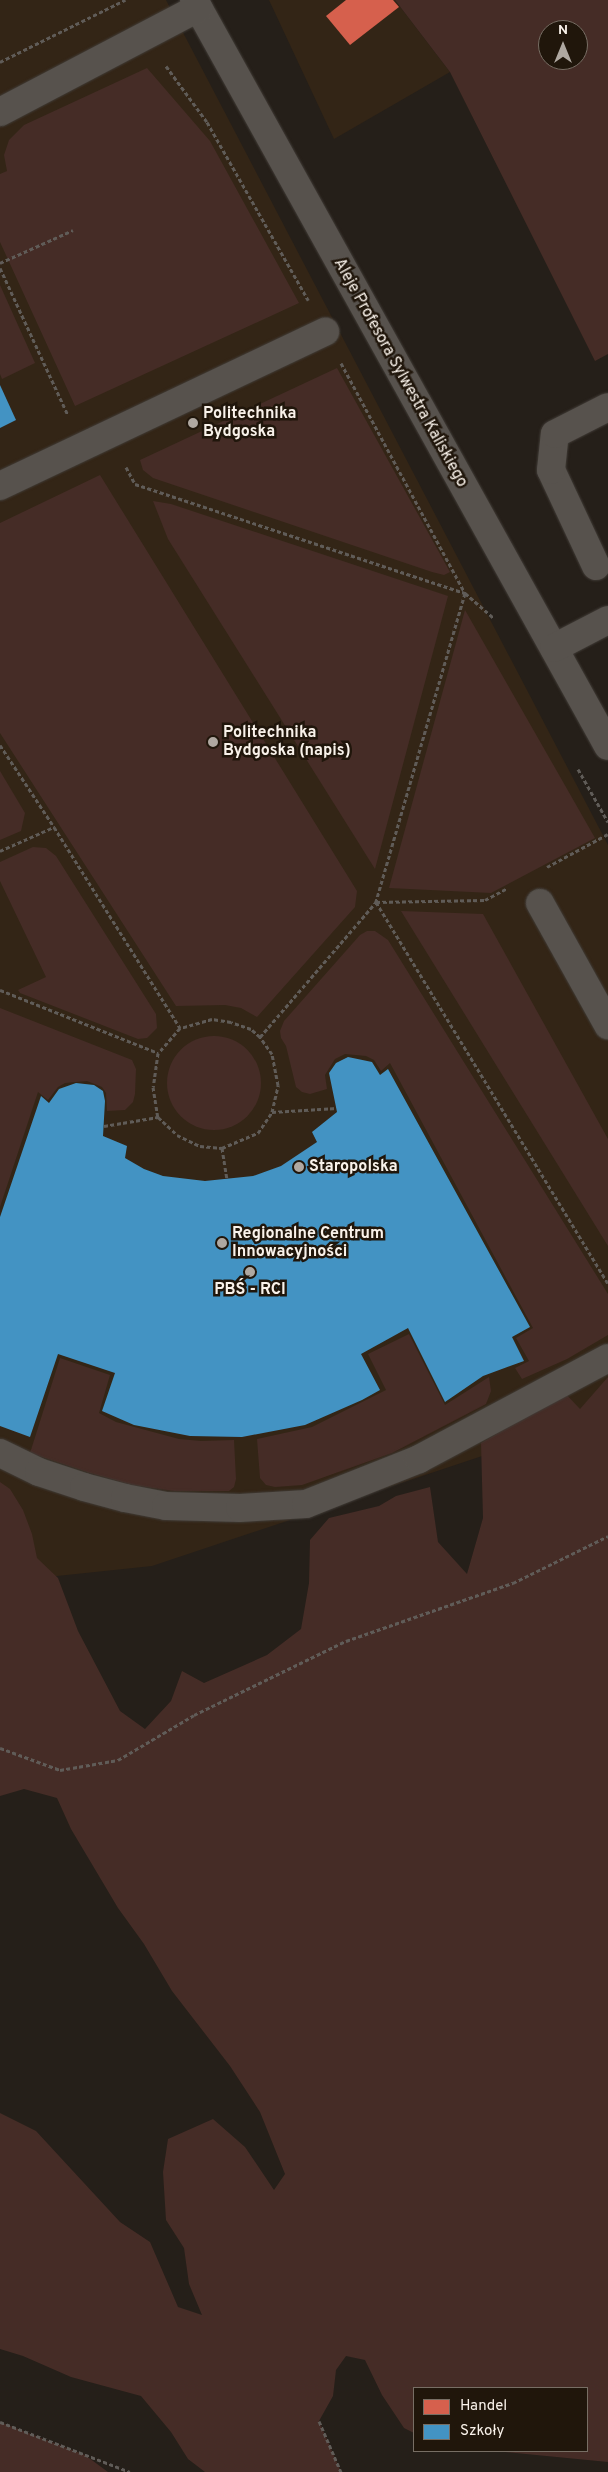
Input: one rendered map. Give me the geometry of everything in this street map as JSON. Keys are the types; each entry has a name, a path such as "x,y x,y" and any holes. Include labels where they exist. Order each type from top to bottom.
{"street":[{"path":"0,112 144,38 196,4"},
{"name":"Aleje Profesora Sylwestra Kaliskiego","path":"196,4 608,746"},
{"path":"0,486 325,332"},
{"path":"596,566 551,470 555,434 608,407"},
{"path":"554,648 608,620"},
{"path":"540,903 608,1025"},
{"path":"0,1454 39,1472 84,1487 166,1506 240,1508 306,1504 419,1460 608,1358"}],"path":[{"path":"0,62 125,0 144,38 207,122 325,332 465,593 376,902 260,1037"},
{"path":"0,263 73,230"},
{"path":"0,268 69,417 86,445"},
{"path":"135,484 465,593 495,618"},
{"path":"0,745 54,827 180,1028"},
{"path":"575,763 608,822"},
{"path":"0,851 54,827"},
{"path":"538,872 608,834"},
{"path":"376,902 485,900 511,886"},
{"path":"376,902 608,1283"},
{"path":"0,990 158,1053"},
{"path":"212,1019 231,1022 251,1029 260,1037 272,1054 278,1085 272,1112 258,1133 236,1144 222,1148 200,1146 177,1135 158,1117 153,1087 158,1053 180,1028 212,1019"},
{"path":"272,1112 337,1108"},
{"path":"104,1126 158,1117"},
{"path":"222,1148 228,1178"},
{"path":"0,1748 60,1770 118,1760 194,1716 346,1641 513,1583 608,1536"},
{"path":"0,2422 130,2472"},
{"path":"319,2422 341,2472"}],"shaded area":[{"name":"Politechnika Bydgoska","path":"0,0 166,0 608,845 608,1414 152,1566 0,1582"},
{"path":"269,0 395,0 450,72 334,139"},
{"path":"395,0 608,0 608,354 595,361 450,72"},
{"path":"147,68 210,141 299,303 75,406 0,242 0,174 7,171 4,155 9,140 24,125"},
{"path":"0,285 35,363 2,379 0,374"},
{"path":"337,368 450,572 444,575 432,572 153,478 143,470 140,460"},
{"path":"100,475 357,891 355,907 257,1017 241,1008 225,1005 176,1006 0,733 0,523"},
{"path":"153,501 171,504 448,596 375,869 168,539"},
{"path":"465,610 595,838 491,893 389,888"},
{"path":"0,771 25,813 21,831 0,840"},
{"path":"33,847 46,848 56,856 156,1014 157,1028 147,1038 138,1039 20,993 18,990 46,977 0,881 0,862"},
{"path":"401,911 483,914 608,1139 608,1246"},
{"path":"367,931 375,931 388,940 608,1294 608,1335 567,1359 522,1379 515,1368 529,1361 516,1338 533,1328 390,1063 381,1071 374,1060 366,1056 345,1054 335,1059 325,1075 327,1089 310,1094 302,1092 296,1087 286,1046 281,1038 280,1031 284,1021 360,935"},
{"path":"0,1008 132,1060 136,1069 133,1102 125,1110 107,1111 106,1093 102,1087 87,1081 65,1083 58,1087 48,1100 38,1092 0,1207"},
{"path":"205,1036 223,1036 248,1049 258,1065 261,1083 258,1101 248,1117 223,1130 205,1130 180,1117 167,1092 167,1074 180,1049"},
{"path":"409,1334 445,1405 489,1377 491,1391 486,1404 392,1453 302,1485 275,1487 266,1485 260,1478 257,1439 312,1427 386,1390 368,1354"},
{"path":"60,1358 110,1375 99,1413 116,1422 179,1439 201,1441 234,1440 236,1479 234,1487 229,1491 174,1491 132,1485 30,1453"},
{"path":"608,1377 608,2462 506,2452 588,2452 588,2387 413,2387 413,2432 404,2428 382,2395 365,2360 346,2356 336,2370 333,2396 319,2421 341,2472 205,2472 188,2459 171,2432 141,2396 71,2377 23,2356 0,2349 0,2113 36,2131 120,2222 150,2242 178,2307 202,2315 189,2284 184,2248 166,2220 163,2172 168,2139 213,2119 245,2147 274,2190 285,2174 260,2112 230,2066 172,1991 144,1944 118,1908 71,1829 57,1798 24,1789 0,1796 0,1482 10,1489 23,1510 32,1534 37,1558 58,1578 78,1631 120,1711 145,1729 171,1701 182,1671 204,1683 267,1655 301,1629 309,1583 310,1540 329,1518 379,1506 396,1496 430,1487 438,1542 467,1574 483,1518 481,1443 565,1393 580,1409"},
{"path":"0,2422 85,2455 108,2472 0,2472"}],"building: Handel":[{"path":"346,0 393,0 399,7 350,45 326,16"}],"building: Szkoły":[{"path":"0,385 16,420 0,428"},
{"name":"PBŚ - RCI","path":"348,1057 372,1062 380,1075 388,1069 530,1327 512,1337 524,1361 483,1376 445,1402 408,1328 361,1354 380,1390 305,1425 242,1437 190,1436 134,1425 102,1411 115,1373 58,1354 30,1437 0,1426 0,1217 41,1096 49,1103 59,1089 76,1083 94,1085 103,1091 105,1101 103,1136 127,1146 125,1158 144,1169 163,1176 205,1181 253,1176 281,1166 317,1142 312,1132 337,1112 329,1073 336,1063"}],"place":[{"name":"Politechnika Bydgoska","path":"193,423"},
{"name":"Politechnika Bydgoska (napis)","path":"213,742"},
{"name":"Staropolska","path":"299,1167"},
{"name":"Regionalne Centrum Innowacyjności","path":"222,1243"},
{"name":"PBŚ - RCI","path":"250,1272"}]}
